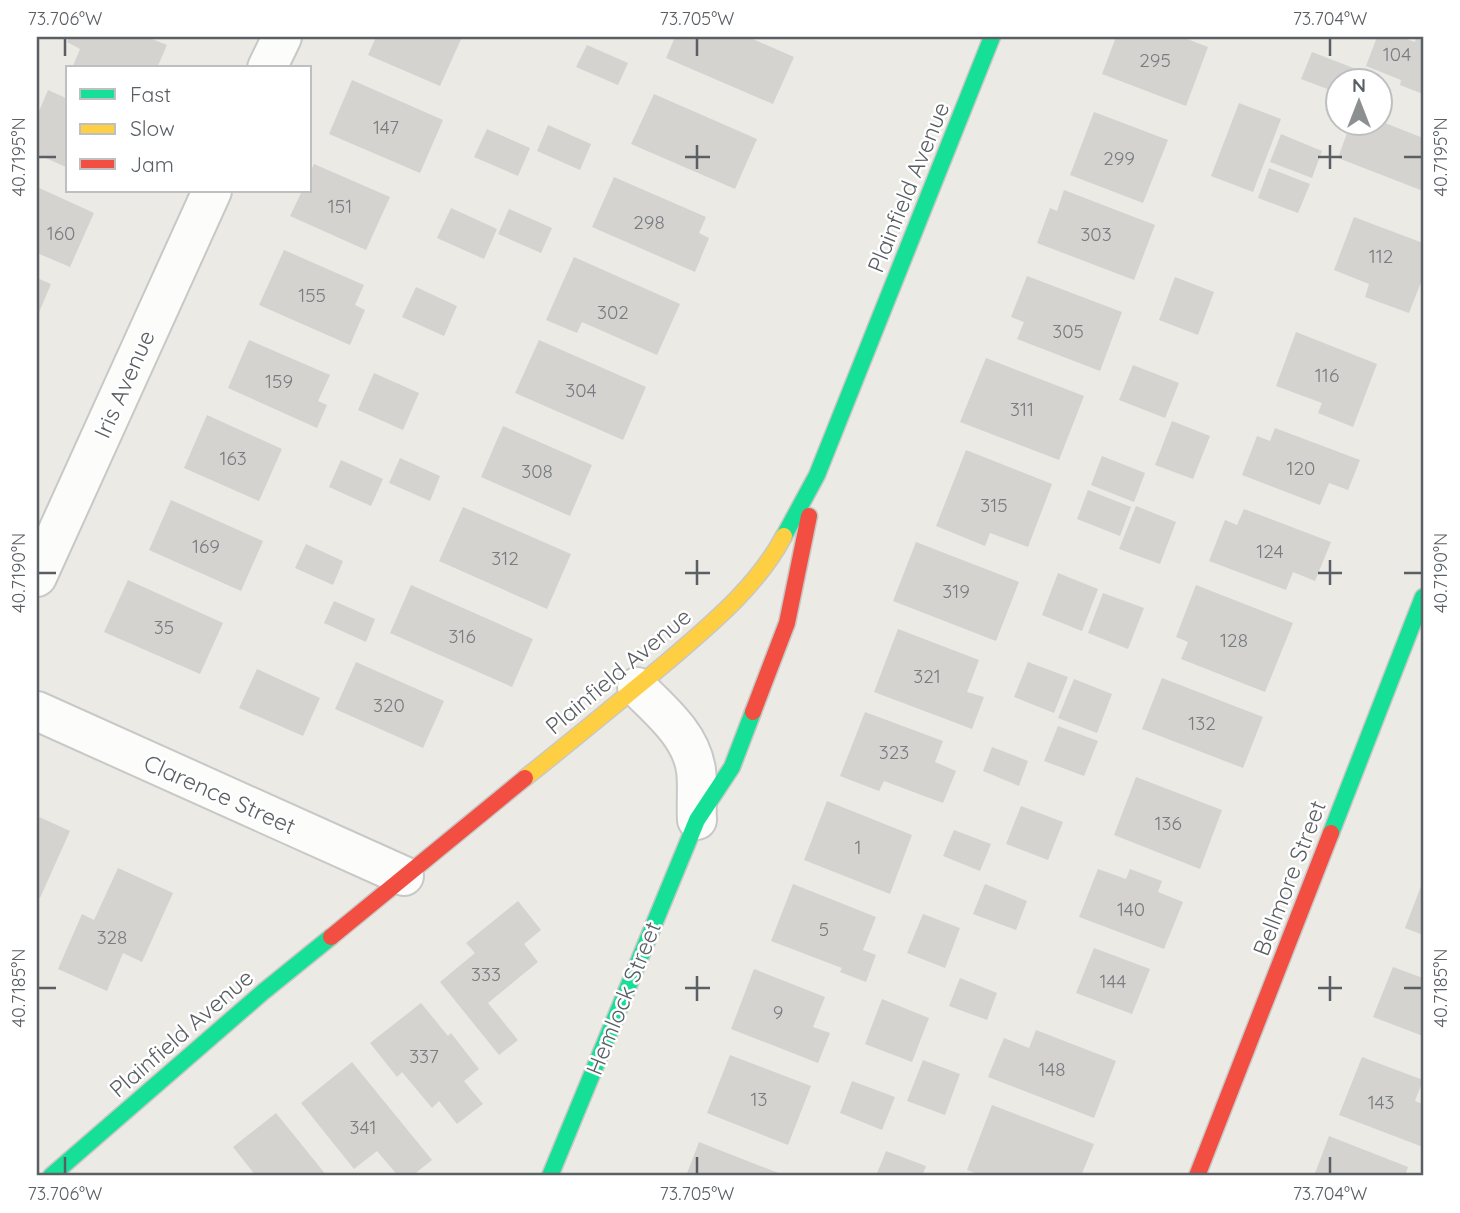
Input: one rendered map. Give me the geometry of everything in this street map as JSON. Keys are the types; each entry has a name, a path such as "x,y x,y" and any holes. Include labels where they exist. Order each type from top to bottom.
{"main road":[{"name":"Plainfield Avenue","path":"51,1176 263,992 637,687 743,593 776,552 817,475 992,37"},
{"name":"Hemlock Street","path":"550,1176 697,820 732,767 787,622 817,475"},
{"name":"Bellmore Street","path":"1196,1176 1423,597"}],"street":[{"path":"268,66 282,37"},
{"name":"Iris Avenue","path":"37,577 212,192"},
{"name":"Hemlock Street","path":"637,687 669,719 686,741 696,769 697,820"},
{"name":"Clarence Street","path":"37,711 404,876"}],"building":[{"path":"70,37 147,37 167,45 158,66 73,66 80,49 67,42"},
{"path":"376,37 462,37 440,86 368,55"},
{"path":"675,37 748,37 794,57 773,104 666,58"},
{"path":"1116,37 1182,37 1208,47 1186,106 1102,74"},
{"path":"1377,37 1401,37 1415,42 1416,38 1423,41 1423,94 1400,85 1401,80 1394,77 1394,66 1366,66"},
{"path":"587,45 628,63 618,85 576,67"},
{"path":"1312,52 1348,66 1324,66 1324,88 1301,79"},
{"path":"352,80 443,120 420,173 329,134"},
{"path":"48,90 66,98 66,167 37,154 37,116"},
{"path":"654,94 757,139 735,189 631,144"},
{"path":"1239,103 1281,119 1253,192 1211,176"},
{"path":"1094,112 1168,140 1143,203 1070,175"},
{"path":"548,125 591,144 580,170 537,151"},
{"path":"1394,127 1423,138 1423,191 1338,158 1346,136 1394,136"},
{"path":"487,129 530,148 518,176 474,157"},
{"path":"1281,134 1322,151 1312,178 1270,162"},
{"path":"314,164 390,197 366,250 290,216 302,192 312,192"},
{"path":"1269,168 1310,184 1298,213 1258,198"},
{"path":"614,177 706,217 699,233 709,238 695,272 592,227"},
{"path":"37,187 94,213 70,267 37,253"},
{"path":"1064,190 1155,225 1134,280 1037,243 1050,208 1057,211"},
{"path":"451,208 497,229 484,259 437,238"},
{"path":"509,209 552,228 541,253 498,234"},
{"path":"1354,217 1423,243 1423,277 1409,313 1365,297 1369,284 1334,270"},
{"path":"284,250 364,285 355,305 365,310 350,345 259,305"},
{"path":"574,257 680,304 657,355 582,322 577,333 546,320"},
{"path":"1027,276 1122,312 1100,371 1017,339 1024,322 1011,317"},
{"path":"1175,277 1214,292 1198,335 1159,320"},
{"path":"37,278 51,284 37,317"},
{"path":"416,287 457,306 444,336 402,317"},
{"path":"1296,332 1377,364 1353,427 1318,413 1322,403 1276,386"},
{"path":"249,340 330,375 318,401 327,405 317,428 228,388"},
{"path":"539,340 646,387 623,440 515,393"},
{"path":"986,358 1084,396 1059,460 960,422"},
{"path":"1133,365 1179,383 1165,418 1119,400"},
{"path":"374,373 419,393 403,430 358,410"},
{"path":"207,415 282,449 259,501 184,468"},
{"path":"1172,421 1210,436 1193,479 1155,465"},
{"path":"503,426 592,465 570,516 481,477"},
{"path":"1275,428 1360,460 1348,490 1329,483 1320,505 1242,475 1257,436 1270,441"},
{"path":"966,450 1052,484 1028,547 990,533 985,546 936,526"},
{"path":"1102,456 1145,473 1134,502 1091,485"},
{"path":"400,458 440,476 430,501 389,483"},
{"path":"341,460 383,479 371,506 329,487"},
{"path":"1088,490 1131,507 1120,536 1077,519"},
{"path":"171,500 263,541 241,591 149,550"},
{"path":"1136,506 1176,522 1160,564 1119,549"},
{"path":"463,507 571,554 547,609 439,561"},
{"path":"1244,509 1331,542 1315,581 1293,572 1286,590 1209,561 1225,520 1237,525"},
{"path":"916,542 1019,582 996,641 893,601"},
{"path":"306,544 343,561 333,585 295,568"},
{"path":"1058,573 1098,589 1082,631 1042,615"},
{"path":"128,580 223,623 200,674 104,632"},
{"path":"411,585 533,639 512,687 390,633"},
{"path":"1196,585 1293,623 1265,692 1181,659 1188,642 1176,637"},
{"path":"1103,593 1144,608 1128,649 1088,633"},
{"path":"334,601 375,619 366,642 324,623"},
{"path":"898,629 979,660 967,692 984,697 972,729 874,692"},
{"path":"356,662 444,701 423,748 335,709"},
{"path":"1028,662 1068,677 1054,713 1014,697"},
{"path":"257,669 320,698 303,736 239,708"},
{"path":"1162,678 1263,717 1243,768 1142,729"},
{"path":"1074,679 1112,694 1097,733 1058,718"},
{"path":"865,712 943,741 935,762 956,771 943,803 884,781 879,791 840,776"},
{"path":"1058,726 1098,741 1084,776 1044,761"},
{"path":"992,747 1028,761 1019,786 983,771"},
{"path":"1136,777 1222,810 1200,869 1114,835"},
{"path":"827,801 912,835 890,894 804,860"},
{"path":"1021,806 1063,822 1048,860 1006,844"},
{"path":"37,816 70,831 40,898 37,896"},
{"path":"954,830 991,844 980,871 943,856"},
{"path":"118,868 173,893 142,962 123,953 107,991 58,969 82,914 94,920"},
{"path":"1098,869 1126,879 1130,869 1162,881 1158,892 1183,902 1164,949 1079,917"},
{"path":"1423,881 1423,935 1405,928"},
{"path":"793,884 876,917 863,950 876,955 866,982 840,972 842,968 771,941"},
{"path":"985,884 1027,901 1016,930 973,914"},
{"path":"518,901 541,930 524,944 538,962 488,1003 518,1040 499,1055 440,982 475,953 466,943"},
{"path":"923,914 960,928 945,968 907,953"},
{"path":"1094,948 1150,969 1132,1014 1076,993"},
{"path":"1393,967 1423,978 1423,1036 1373,1017"},
{"path":"754,969 825,997 813,1027 830,1033 818,1063 731,1029"},
{"path":"960,978 997,993 987,1020 949,1006"},
{"path":"882,999 929,1018 912,1062 865,1044"},
{"path":"421,1003 448,1036 451,1033 479,1069 464,1081 483,1104 457,1124 439,1101 432,1108 402,1072 397,1077 370,1043"},
{"path":"1036,1030 1116,1061 1094,1118 988,1077 1004,1038 1029,1048"},
{"path":"730,1055 811,1086 788,1145 707,1113"},
{"path":"1362,1057 1423,1080 1415,1101 1423,1104 1423,1147 1339,1115"},
{"path":"923,1060 960,1074 945,1115 907,1101"},
{"path":"352,1062 432,1160 412,1176 398,1176 377,1151 354,1169 301,1103"},
{"path":"852,1081 895,1097 882,1130 840,1113"},
{"path":"992,1105 1094,1144 1081,1176 983,1176 967,1170"},
{"path":"276,1113 327,1176 256,1176 233,1147"},
{"path":"1329,1136 1408,1167 1405,1176 1314,1176"},
{"path":"699,1142 786,1176 686,1176"},
{"path":"886,1151 926,1166 922,1176 876,1176"}],"traffic: fast":[{"path":"784,536 817,475 992,37"},
{"path":"1331,833 1423,597"},
{"path":"550,1176 697,820 732,767 753,712"},
{"path":"51,1176 263,992 331,937"}],"traffic: slow":[{"path":"525,778 716,619 760,572 784,536"}],"traffic: jam":[{"path":"753,712 787,623 809,516"},
{"path":"331,937 525,778"},
{"path":"1197,1176 1331,833"}]}
